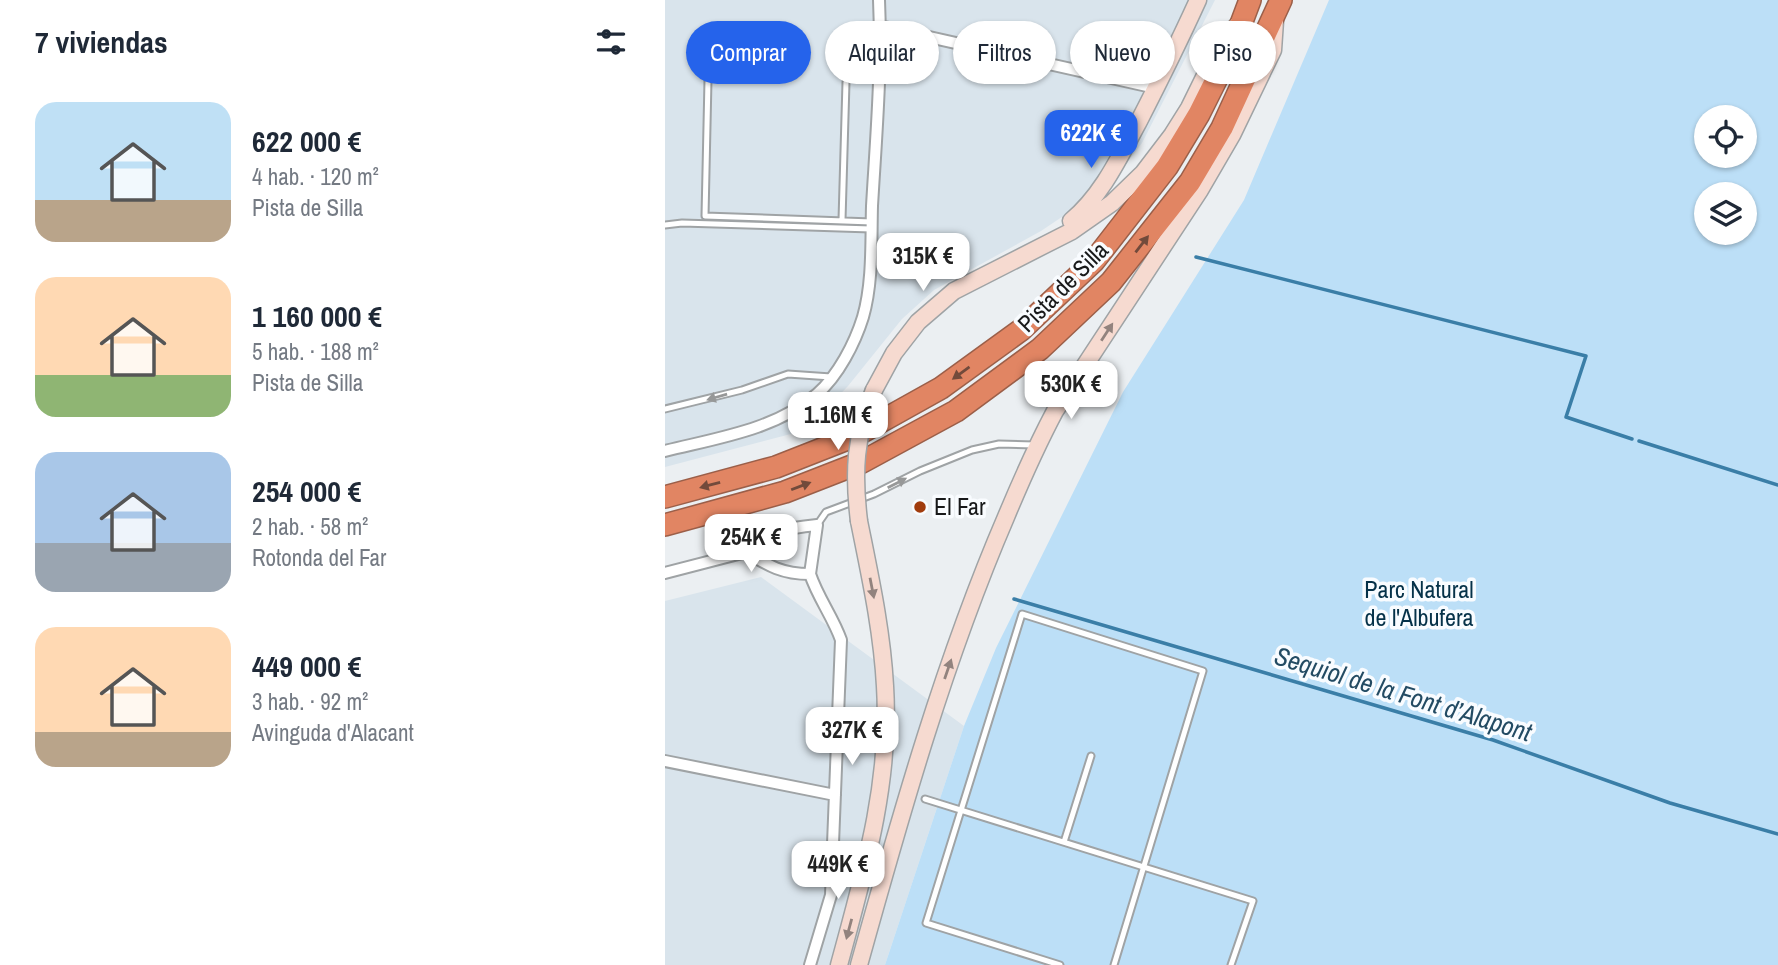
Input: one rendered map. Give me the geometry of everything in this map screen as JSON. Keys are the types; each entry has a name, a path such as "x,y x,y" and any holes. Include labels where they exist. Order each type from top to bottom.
{"highway":[{"name":"Pista de Silla","path":"665,524 785,492 862,462 956,411 1040,349 1111,282 1189,182 1221,128 1278,8"},
{"name":"Pista de Silla","path":"665,497 776,467 855,436 941,388 1021,330 1094,261 1167,167 1199,114 1247,9"}],"main road":[{"path":"1026,253 1068,223 1091,202 1114,167 1156,88 1198,0"},
{"path":"859,965 890,851 945,676 982,573 1036,446 1055,411 1201,190 1232,135 1273,50 1278,8"},
{"path":"839,965 871,846 883,766 885,688 877,616 855,485 857,443 862,418 894,353 918,321 954,291 1072,231 1112,203 1143,173 1172,135 1189,108 1221,43 1247,9"}],"street":[{"path":"879,0 880,21"},
{"path":"939,39 1156,88"},
{"path":"665,452 769,423 794,411 819,392 845,358 863,317 868,284 877,84"},
{"path":"665,573 746,552 761,538 790,527 817,525 810,574 841,640 831,895 810,965"},
{"path":"746,552 775,569 793,574 810,574"},
{"path":"665,761 835,795"}],"lane":[{"path":"708,84 705,216 842,220 871,226"},
{"path":"842,220 846,84"},
{"path":"665,225 871,226"},
{"path":"665,409 742,390 787,374 831,377"},
{"path":"817,525 826,512 874,494 920,471 972,450 999,444 1036,446"},
{"path":"1060,965 926,923 1022,614 1203,671 1114,965"},
{"path":"1064,842 1091,756"},
{"path":"925,799 1253,901 1231,965"}],"shaded area":[{"path":"665,0 1215,0 1204,21 1189,21 1189,51 1175,78 1175,21 1070,21 1070,84 1172,84 1142,143 1111,184 1041,231 934,290 902,319 848,386 806,430 665,467"},
{"path":"761,577 964,726 885,965 665,965 665,601"}],"green space":[{"name":"Parc Natural de l'Albufera","path":"1329,0 1778,0 1778,965 885,965 964,726 996,648 1123,392 1244,200"}],"waterway":[{"path":"1196,257 1586,356 1566,417 1632,439"},
{"path":"1639,441 1778,485"},
{"name":"Sequiol de la Font d’Alapont","path":"1014,599 1493,740 1670,803 1778,834"}],"place":[{"name":"El Far","path":"920,507"}]}
